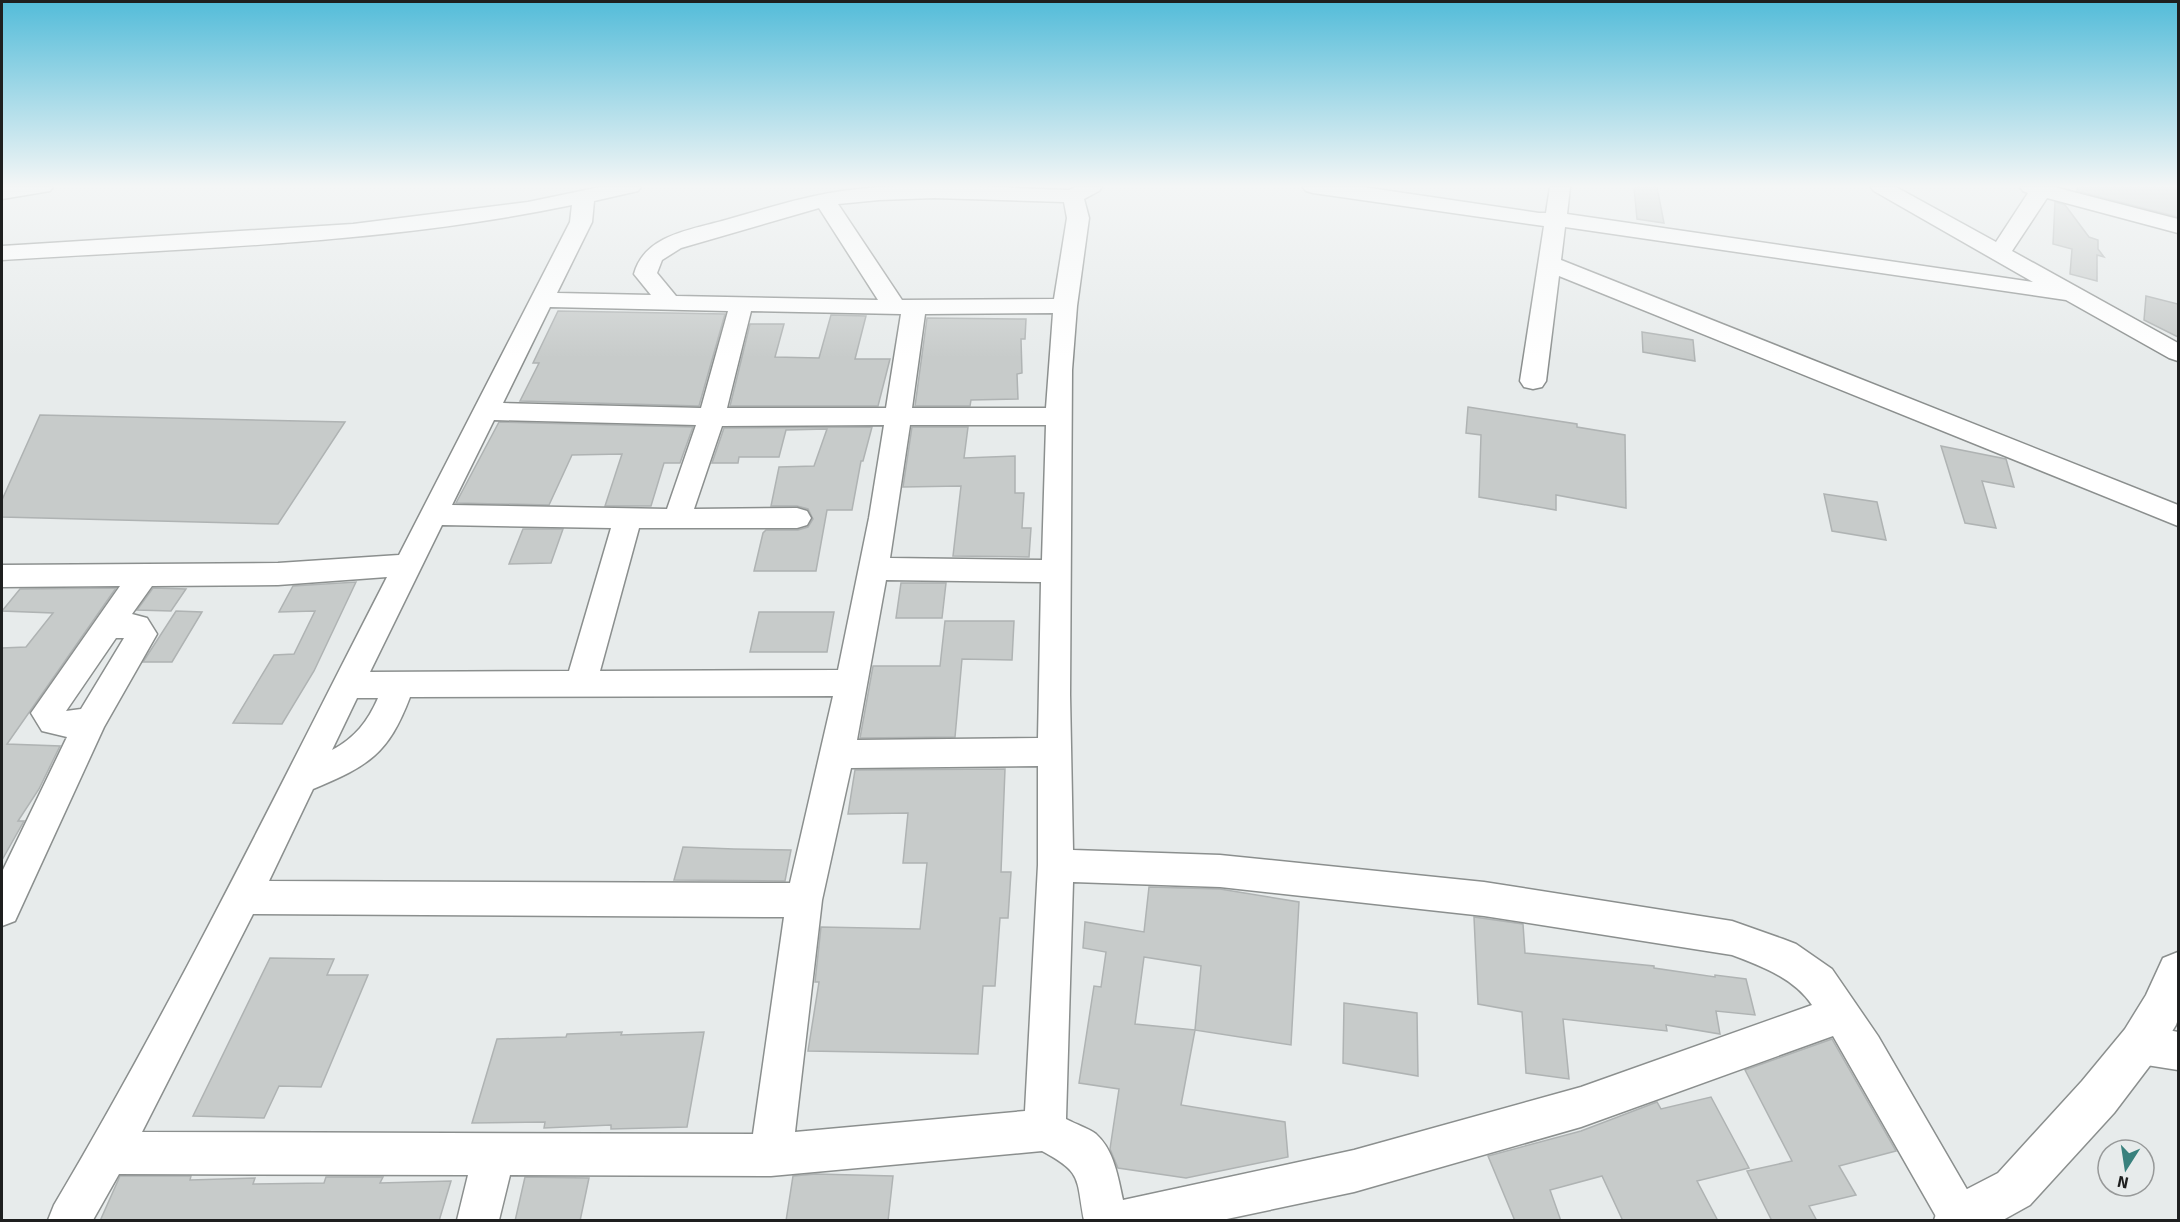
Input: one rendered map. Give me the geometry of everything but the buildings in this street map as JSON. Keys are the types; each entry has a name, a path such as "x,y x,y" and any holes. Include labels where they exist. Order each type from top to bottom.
{"highway":[{"path":"1960,1220 2014,1189 2098,1097 2159,1047 2161,1010 2178,972"}],"street":[{"path":"2,253 145,244"},
{"path":"69,1221 109,1153 242,897 570,244"},
{"path":"671,304 645,274 645,266 659,250 675,244"},
{"path":"771,1155 804,900 838,754 899,417 905,307 858,244"},
{"path":"1045,1130 1056,865 1055,571 1060,370 1065,306 1074,244"},
{"path":"1533,381 1552,244"},
{"path":"1708,244 2071,294"},
{"path":"1984,244 2178,353"},
{"path":"2000,253 2005,244"},
{"path":"1550,264 2178,516"},
{"path":"542,300 905,307 1065,306"},
{"path":"677,519 712,417 741,305"},
{"path":"488,411 712,417 1059,416"},
{"path":"433,516 628,519 797,518"},
{"path":"580,684 628,519"},
{"path":"6,582 143,576 278,574 407,565"},
{"path":"873,569 1055,571"},
{"path":"91,721 65,724 53,722 46,713 143,576"},
{"path":"2,909 91,721 142,634 136,626 107,626"},
{"path":"347,686 851,683"},
{"path":"301,779 350,759 371,743 390,708 399,685"},
{"path":"838,754 1055,752"},
{"path":"1056,865 1220,872 1484,898 1732,938 1783,957 1819,982 1842,1014 1960,1220"},
{"path":"242,897 804,900"},
{"path":"1125,1221 1354,1171 1581,1107 1842,1014"},
{"path":"109,1153 771,1155 1045,1130 1081,1149 1096,1170 1105,1221"},
{"path":"478,1221 494,1154"}]}
